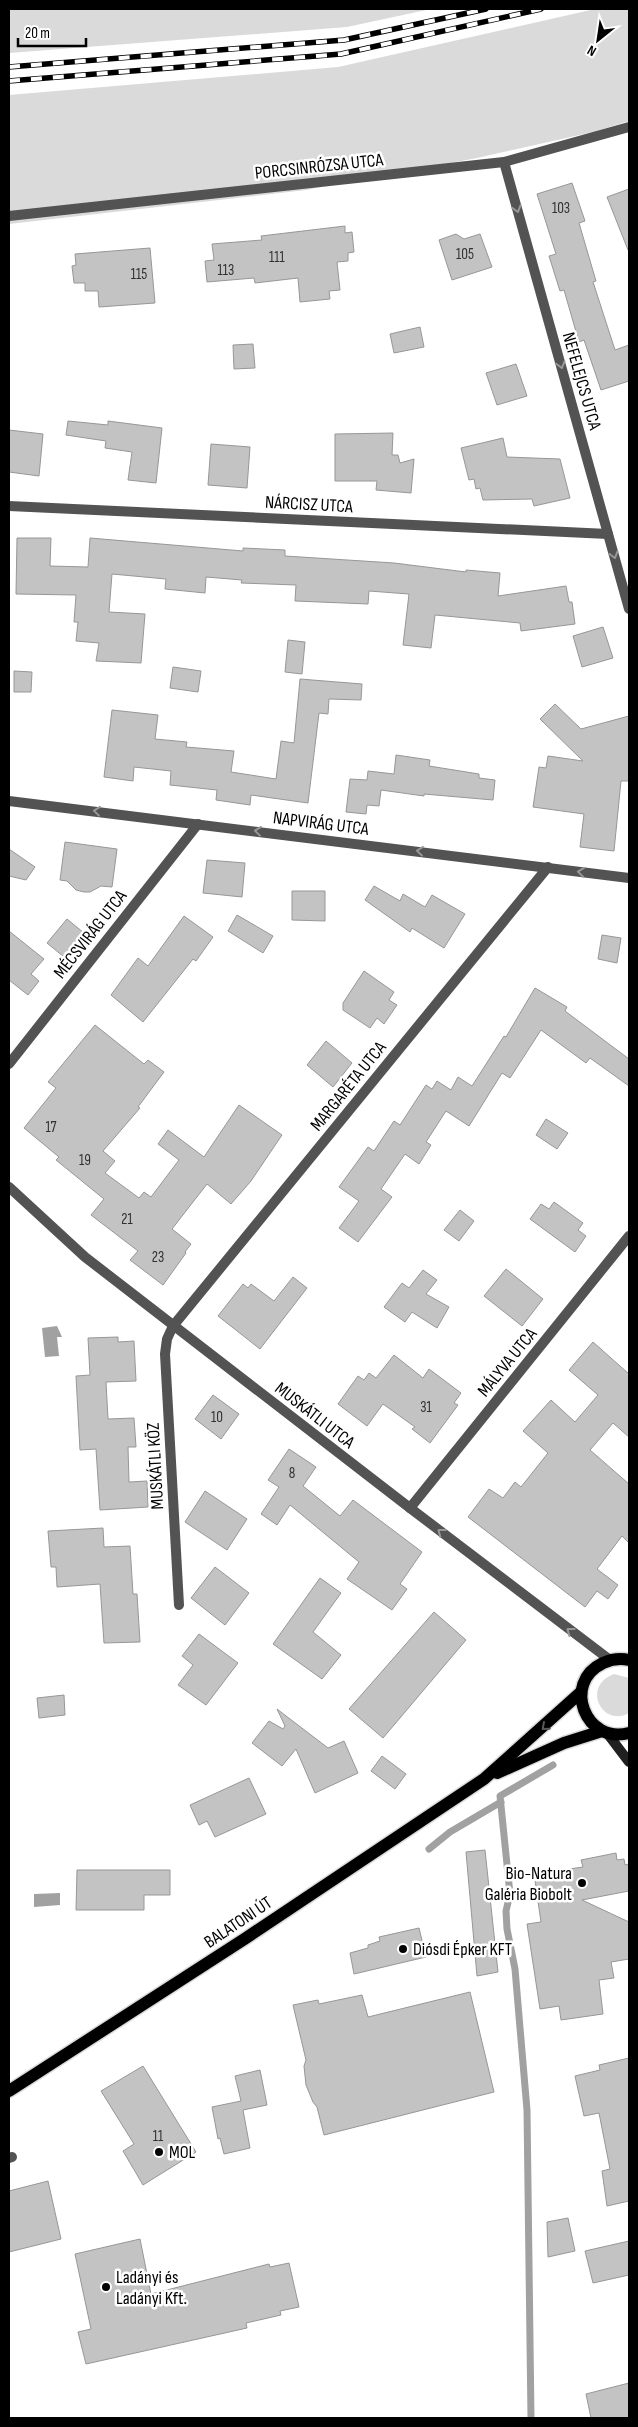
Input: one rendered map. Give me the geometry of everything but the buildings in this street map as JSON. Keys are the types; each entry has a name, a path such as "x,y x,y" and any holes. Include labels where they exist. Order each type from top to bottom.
{"main road":[{"path":"605,1732 589,1719 581,1705 580,1693 585,1678 595,1666 610,1660 629,1659"},
{"name":"BALATONI ÚT","path":"9,2091 238,1943 484,1779 580,1693"},
{"name":"BALATONI ÚT","path":"484,1779 564,1742 605,1732 616,1736 629,1733"}],"street":[{"name":"PORCSINRÓZSA UTCA","path":"9,216 504,162 629,127"},
{"name":"NEFELEJCS UTCA","path":"504,162 629,609"},
{"name":"NÁRCISZ UTCA","path":"9,506 608,534"},
{"name":"NAPVIRÁG UTCA","path":"9,801 629,878"},
{"name":"MÉCSVIRÁG UTCA","path":"9,1064 198,824"},
{"name":"MARGARÉTA UTCA","path":"173,1326 548,867"},
{"name":"MUSKÁTLI UTCA","path":"9,1187 85,1257 610,1660"},
{"name":"MÁLYVA UTCA","path":"410,1508 629,1236"},
{"name":"MUSKÁTLI KÖZ","path":"173,1326 167,1339 165,1354 179,1605"},
{"path":"605,1732 629,1762"}],"shaded area":[{"path":"9,9 431,9 347,27 9,53"},
{"path":"595,9 629,9 629,121 593,132 477,158 306,190 9,224 9,95 338,67"},
{"path":"57,1326 62,1337 57,1337 59,1356 45,1357 42,1328"},
{"path":"614,1674 629,1678 629,1713 619,1716 611,1715 604,1710 599,1704 597,1696 599,1687 604,1680"},
{"path":"60,1893 60,1905 34,1907 34,1894"}],"waterway":[{"path":"531,2418 527,2110 515,1969 507,1929 506,1911 510,1894 500,1796 553,1765"},
{"path":"429,1849 450,1832 501,1802"}],"railway":[{"path":"9,67 344,40 486,9"},
{"path":"9,81 341,54 541,9"}],"place":[{"name":"Bio-Natura Galéria Biobolt","path":"582,1883"},
{"name":"Diósdi Épker KFT","path":"403,1949"},
{"name":"MOL","path":"159,2152"},
{"name":"Ladányi és Ladányi Kft.","path":"106,2287"}]}
